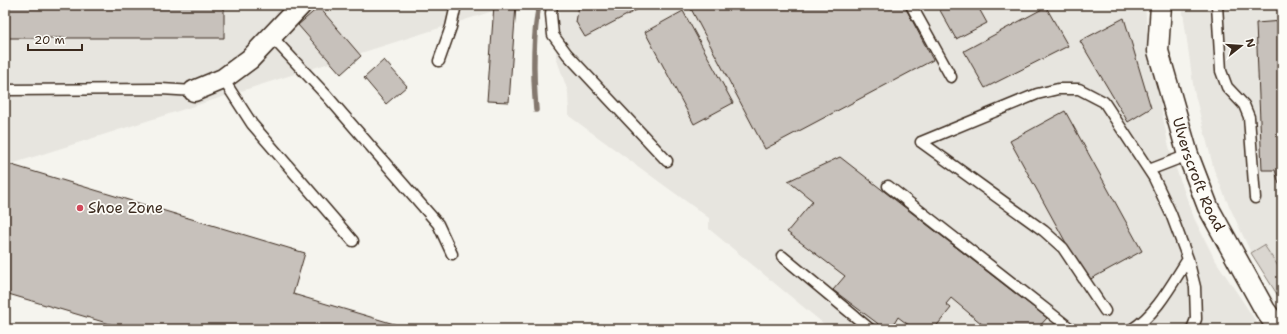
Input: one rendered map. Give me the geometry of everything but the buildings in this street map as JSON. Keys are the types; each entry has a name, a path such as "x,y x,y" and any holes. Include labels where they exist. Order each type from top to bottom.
{"street":[{"path":"194,91 223,79 250,58 300,5"},
{"name":"Ulverscroft Road","path":"1161,5 1158,51 1188,155 1208,207 1265,310 1279,329"}],"lane":[{"path":"439,60 451,27 456,5"},
{"path":"552,5 551,14 553,34 567,54 668,161"},
{"path":"911,5 951,77"},
{"path":"1217,5 1221,71 1227,87 1244,105 1249,117 1255,198"},
{"path":"271,36 326,96 438,224 452,254"},
{"path":"223,79 252,124 353,241"},
{"path":"5,90 161,89 194,91"},
{"path":"1106,311 1063,248 1044,231 921,142 1037,94 1058,89 1079,90 1104,102 1154,178 1171,214 1188,259 1195,287 1196,319 1192,329"},
{"path":"1149,170 1188,155"},
{"path":"888,186 1071,329"},
{"path":"782,256 870,329"},
{"path":"1132,329 1140,324 1159,302 1188,259"}],"shaded area":[{"path":"5,5 512,5 5,166"},
{"path":"560,5 1145,5 1148,40 1168,143 1175,166 1194,218 1214,258 1261,329 830,329 709,229 709,218 569,116 568,92 556,57 556,33"},
{"path":"1182,5 1282,5 1282,272 1264,245 1251,253 1214,170 1194,91"},
{"path":"1264,245 1282,272 1282,302 1251,253"}],"waterway":[{"path":"536,110 534,58 535,31 539,5"}],"place":[{"name":"Shoe Zone","path":"80,208"}]}
